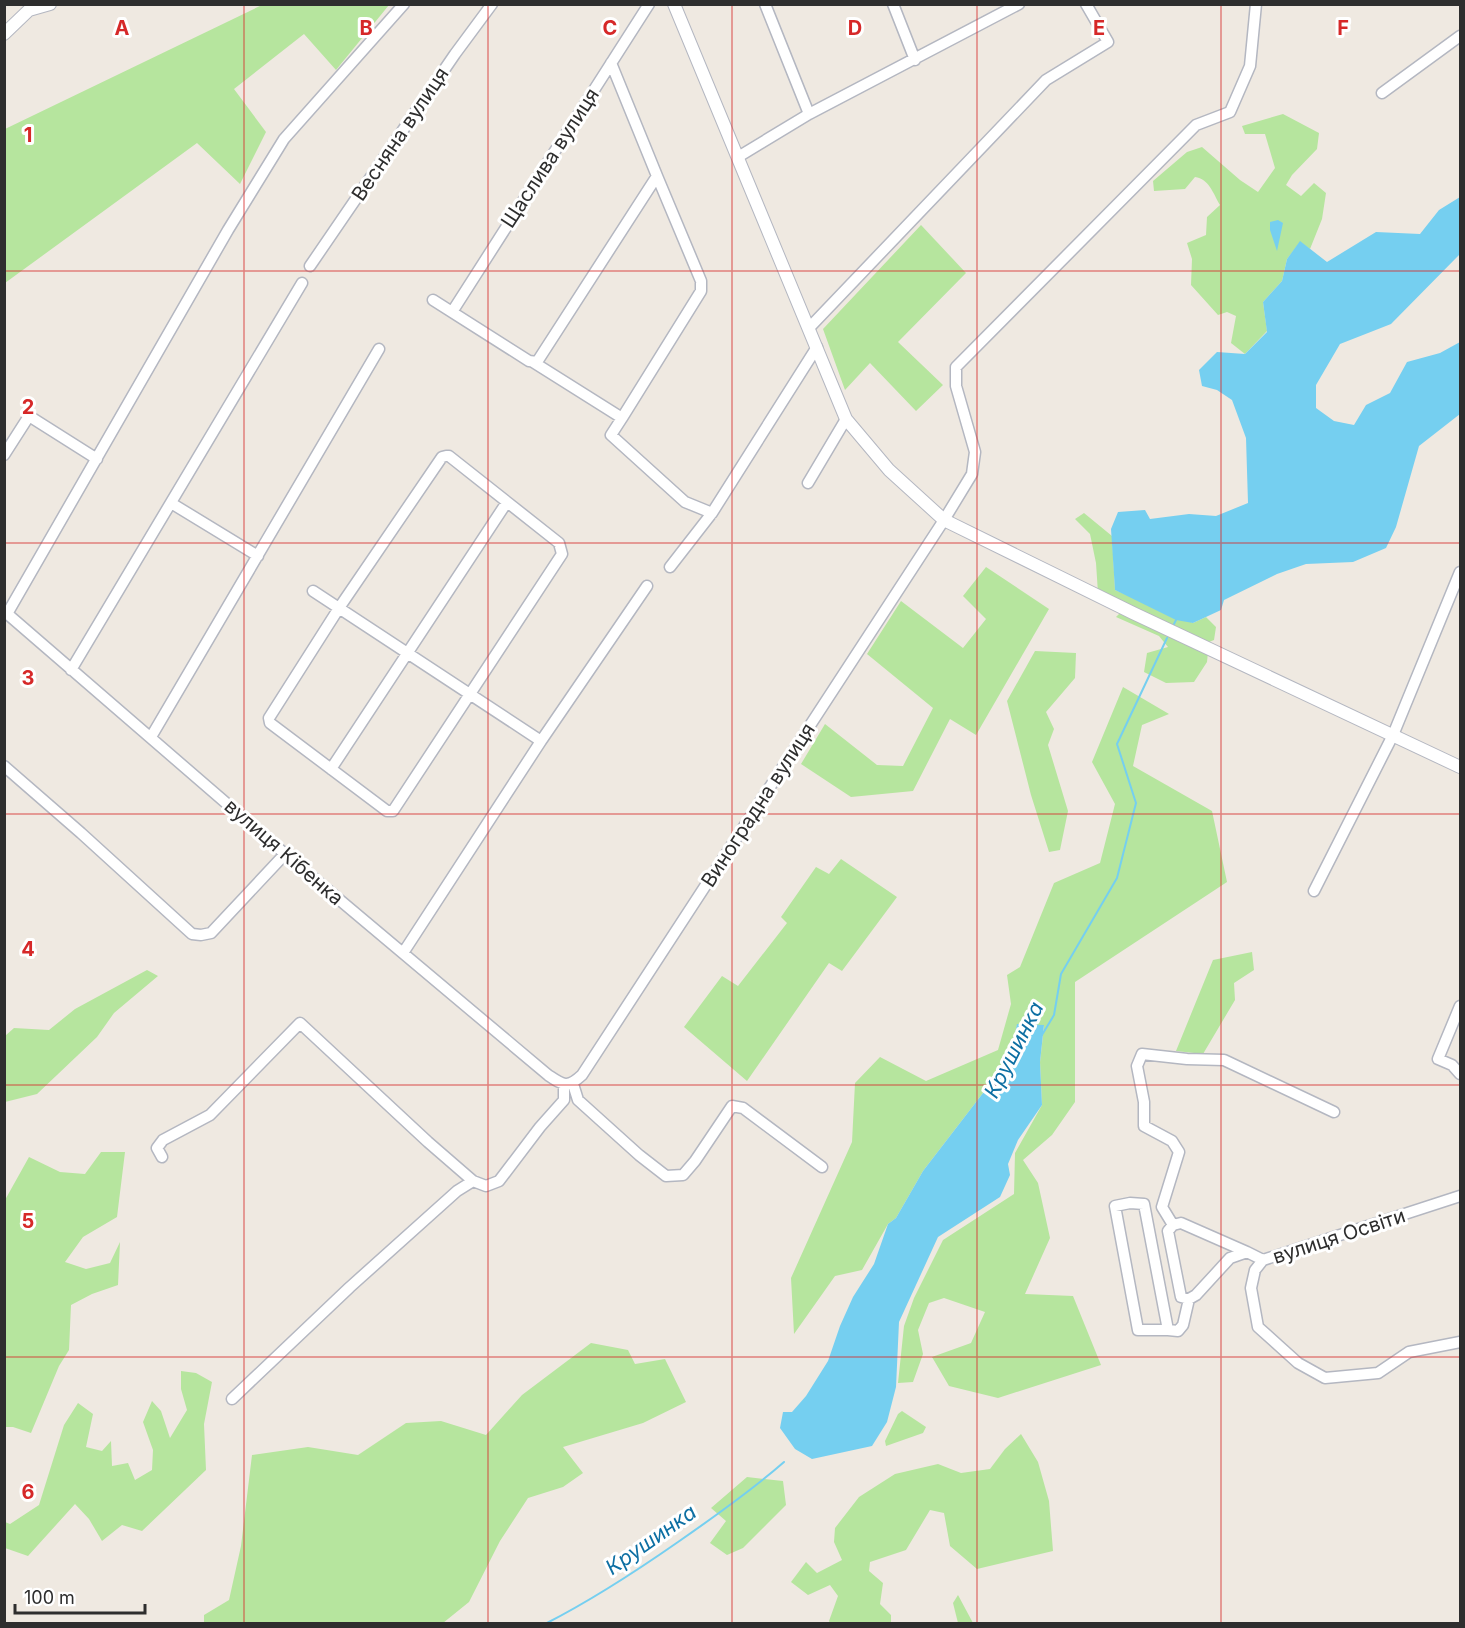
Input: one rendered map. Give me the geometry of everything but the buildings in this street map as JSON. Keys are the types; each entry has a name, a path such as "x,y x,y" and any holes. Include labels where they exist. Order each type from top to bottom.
{"street":[{"path":"4,34 28,10 50,4"},
{"path":"6,616 228,230 284,139 404,4"},
{"name":"Весняна вулиця","path":"310,266 455,54 492,4"},
{"name":"Щаслива вулиця","path":"452,312 649,4"},
{"path":"674,4 846,419 889,470 944,520 1143,618 1461,767"},
{"path":"765,4 809,114"},
{"path":"893,4 915,60"},
{"path":"809,328 1046,81 1108,42 1086,4"},
{"name":"Виноградна вулиця","path":"473,1181 486,1186 499,1181 540,1127 564,1100 568,1084 582,1076 972,474 975,452 956,386 956,367 1196,125 1230,112 1250,66 1256,4"},
{"path":"738,157 809,114 915,60 1012,6"},
{"path":"1382,93 1461,36"},
{"path":"611,63 701,281 701,291 610,435 685,502 712,513"},
{"path":"533,362 537,362 657,176"},
{"path":"71,670 302,283"},
{"path":"433,300 622,418"},
{"path":"670,567 712,513 818,347"},
{"path":"151,737 379,349"},
{"path":"4,455 30,416 97,459"},
{"path":"808,483 846,419"},
{"path":"449,456 559,543 562,554 393,810 387,811 377,805 270,723 269,718 339,608 442,457 449,456"},
{"path":"331,769 507,502"},
{"path":"171,504 258,556"},
{"path":"1314,891 1393,735 1461,572"},
{"path":"403,953 541,741 647,586"},
{"path":"313,591 541,741"},
{"name":"вулиця Кібенка","path":"6,616 548,1075 568,1084"},
{"path":"4,766 81,832 192,934 211,933 285,854"},
{"path":"1461,1005 1438,1059 1452,1065 1461,1074"},
{"path":"162,1156 157,1148 163,1140 210,1115 300,1023 473,1181 457,1191 232,1399"},
{"path":"1173,1225 1162,1207 1179,1152 1172,1142 1144,1126 1144,1102 1137,1066 1142,1054 1224,1060 1334,1112"},
{"path":"568,1084 578,1100 666,1176 683,1175 732,1106 743,1108 822,1167"},
{"name":"вулиця Освіти","path":"1461,1196 1263,1260 1255,1270 1251,1288 1258,1327 1298,1363 1325,1378 1378,1373 1409,1352 1461,1342"},
{"path":"1162,1207 1130,1203 1115,1206 1138,1330 1178,1331 1184,1325 1189,1299"},
{"path":"1144,1204 1168,1330"},
{"path":"1247,1252 1230,1258 1196,1295 1189,1299 1181,1297 1168,1231 1173,1225 1181,1224 1247,1252 1263,1260"}],"green space":[{"path":"262,5 389,5 336,70 304,34 234,89 266,132 240,184 197,143 5,283 5,129"},
{"path":"1283,114 1319,133 1317,149 1292,175 1286,185 1301,196 1314,183 1326,193 1322,219 1310,249 1300,242 1287,259 1282,281 1263,302 1267,331 1245,354 1231,343 1236,316 1227,312 1218,315 1191,285 1192,259 1187,243 1206,235 1207,217 1220,205 1210,187 1200,178 1195,177 1185,189 1154,191 1153,181 1187,152 1202,147 1240,180 1258,192 1275,168 1265,134 1245,134 1242,126"},
{"path":"921,225 966,273 898,342 943,385 916,411 870,363 845,390 823,329"},
{"path":"1084,513 1112,536 1115,590 1193,623 1206,617 1216,627 1214,640 1209,642 1098,593 1096,563 1090,534 1075,519"},
{"path":"986,567 1049,609 976,735 950,719 913,791 851,797 801,764 825,724 877,765 903,766 933,708 867,654 901,601 963,648 986,619 963,596"},
{"path":"1120,613 1208,652 1207,662 1194,682 1166,683 1144,672 1147,653 1168,647 1159,636 1116,617"},
{"path":"1035,651 1076,653 1075,678 1046,712 1054,729 1048,745 1068,811 1060,850 1049,852 1031,795 1007,701"},
{"path":"1123,687 1169,714 1142,725 1133,766 1212,811 1227,882 1075,982 1075,1102 1052,1135 1023,1160 1038,1183 1050,1238 1025,1294 1073,1296 1101,1365 998,1398 949,1386 932,1357 971,1343 985,1312 944,1298 929,1303 918,1330 923,1354 913,1382 898,1383 904,1326 914,1298 943,1240 1014,1194 1015,1153 1042,1105 1040,1062 1044,1026 1017,1025 1011,1053 1003,1067 923,1171 896,1218 888,1224 862,1270 835,1276 794,1334 791,1278 852,1142 855,1083 880,1057 926,1081 998,1050 1011,1004 1007,975 1020,967 1054,883 1100,863 1115,804 1092,762"},
{"path":"841,859 897,897 842,971 829,963 747,1081 684,1027 722,976 738,986 787,923 781,917 816,867 829,874"},
{"path":"1252,952 1254,970 1234,983 1235,1000 1203,1054 1176,1051 1213,960"},
{"path":"147,970 158,976 114,1013 97,1037 37,1094 5,1102 5,1036 14,1028 49,1030 75,1009"},
{"path":"101,1152 125,1152 117,1217 83,1237 65,1262 86,1269 110,1263 120,1242 118,1285 92,1294 71,1305 69,1350 59,1366 31,1433 5,1427 5,1200 29,1157 60,1172 85,1174"},
{"path":"591,1343 628,1350 635,1364 665,1359 686,1402 643,1423 563,1447 583,1473 563,1487 528,1498 500,1541 469,1602 443,1623 204,1623 204,1615 229,1600 241,1546 252,1455 308,1447 358,1455 406,1423 441,1421 486,1435 522,1395"},
{"path":"181,1371 196,1373 212,1382 204,1424 206,1470 142,1531 122,1525 102,1541 89,1519 75,1504 28,1556 5,1548 5,1522 10,1524 39,1505 64,1425 78,1403 93,1414 86,1447 102,1451 111,1441 112,1466 128,1463 135,1480 152,1470 153,1450 143,1422 152,1401 161,1411 170,1438 187,1410 181,1389"},
{"path":"902,1411 926,1427 923,1433 886,1446 885,1441 898,1414"},
{"path":"1021,1434 1038,1462 1049,1501 1053,1551 977,1569 950,1546 944,1513 930,1510 906,1550 870,1562 869,1571 883,1583 880,1604 891,1615 891,1623 830,1623 838,1596 830,1585 808,1595 791,1582 806,1562 817,1573 842,1560 834,1542 835,1528 859,1497 895,1474 938,1464 961,1473 990,1469 1005,1449"},
{"path":"747,1477 783,1481 786,1505 743,1548 727,1555 710,1543 726,1521 711,1508"},
{"path":"958,1595 973,1623 958,1623 953,1603"}],"water":[{"path":"1460,197 1460,254 1391,324 1340,344 1316,385 1316,408 1334,421 1354,425 1366,405 1390,393 1407,362 1440,353 1460,342 1460,414 1419,446 1396,527 1386,548 1353,562 1306,564 1277,574 1224,600 1221,610 1193,623 1176,620 1115,590 1111,529 1118,512 1145,510 1150,519 1189,514 1216,516 1248,503 1246,438 1232,400 1217,390 1202,386 1199,370 1217,352 1245,354 1267,332 1263,302 1282,281 1287,259 1300,241 1327,262 1376,232 1420,234 1439,210"},
{"path":"1278,220 1283,223 1277,251 1270,230 1270,222"},
{"path":"1017,1024 1044,1025 1040,1062 1042,1105 1018,1140 1008,1164 1010,1175 1000,1197 938,1237 899,1322 896,1387 887,1422 872,1446 812,1459 795,1449 780,1428 783,1412 792,1412 806,1396 828,1361 853,1297 874,1264 888,1224 896,1218 923,1171 1003,1067 1011,1053"}],"waterway":[{"path":"1174,624 1176,620"},
{"name":"Крушинка","path":"1042,1035 1054,1015 1061,974 1117,878 1136,803 1117,744 1167,638"},
{"name":"Крушинка","path":"545,1624 662,1553 732,1504 784,1462"}]}
